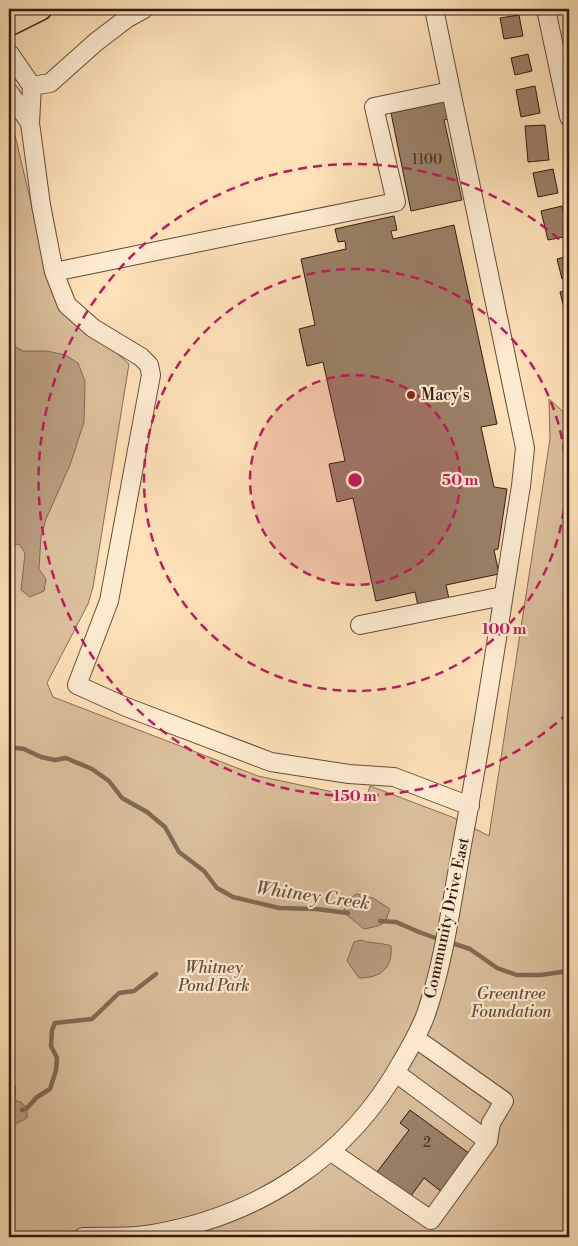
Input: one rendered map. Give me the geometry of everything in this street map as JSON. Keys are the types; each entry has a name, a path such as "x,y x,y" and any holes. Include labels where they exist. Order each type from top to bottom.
{"main road":[{"path":"9,25 40,9"}],"street":[{"path":"32,86 50,83 96,42 126,19 144,9"},
{"name":"Community Drive East","path":"83,1237 150,1234 220,1217 282,1188 315,1165 351,1133 375,1104 396,1073 416,1038 437,976 470,806 521,486 525,448 434,9"},
{"path":"546,9 569,117"},
{"path":"9,53 32,86 30,123 41,205 54,272 67,305 93,328 141,357 149,365 151,375 109,601 77,685 126,707 271,762 349,774 394,777 470,806"},
{"path":"54,272 396,202 374,107 451,91"},
{"path":"9,92 30,123"},
{"path":"360,625 503,596"},
{"path":"330,1151 431,1220 488,1141 491,1123 504,1101 416,1038"},
{"path":"396,1073 488,1141"}],"green space":[{"name":"Whitney Pond Park","path":"9,110 48,275 95,334 129,364 93,587 88,604 47,683 53,697 258,776 366,799 370,786 452,817 489,836 550,439 549,399 569,417 569,1237 9,1237"}],"shaded area":[{"path":"9,343 23,351 47,351 65,355 78,363 85,381 84,422 70,465 46,519 41,537 39,569 46,579 44,591 30,597 21,590 25,553 19,544 9,546"},
{"path":"356,894 373,898 390,909 385,922 378,926 364,929 343,912 348,900"},
{"path":"361,940 391,946 390,961 384,971 366,978 359,978 347,961 354,942"},
{"path":"9,1099 21,1102 27,1108 27,1118 9,1127"}],"building":[{"path":"519,15 523,36 504,39 500,18"},
{"path":"528,54 532,71 515,75 511,58"},
{"path":"535,86 540,113 521,117 516,90"},
{"path":"444,102 448,119 444,120 462,200 411,211 391,113"},
{"path":"545,125 549,160 528,162 525,126"},
{"path":"553,169 558,193 538,197 533,173"},
{"path":"562,206 569,236 548,240 541,211"},
{"name":"Macy's","path":"394,216 397,230 391,231 393,239 454,225 497,424 481,427 494,487 507,489 498,549 494,550 499,574 446,585 449,599 418,606 415,592 376,601 353,498 337,502 329,464 345,461 323,362 307,366 299,329 315,325 301,259 346,249 345,241 338,242 335,229"},
{"path":"569,256 569,277 562,279 557,259"},
{"path":"569,290 569,311 565,312 560,292"},
{"path":"569,325 569,348 568,348 564,326"},
{"path":"410,1110 470,1154 442,1192 424,1178 410,1197 377,1172 409,1130 400,1123"}],"waterway":[{"name":"Whitney Creek","path":"9,747 24,749 41,757 55,760 66,758 92,769 109,781 122,798 147,812 165,827 179,852 204,871 217,888 233,897 279,908 316,909 348,913"},
{"path":"9,906 12,922 9,945"},
{"name":"Whitney Creek","path":"380,921 396,922 441,940"},
{"name":"Whitney Creek","path":"449,942 470,949 497,968 517,975 540,975 569,971"},
{"path":"22,1110 50,1089 56,1070 57,1058 51,1046 52,1030 55,1023 92,1019 119,993 134,991 156,974"},
{"path":"9,1082 14,1088 13,1100 9,1109"}],"place":[{"name":"Macy's","path":"411,395"}],"park label":[{"name":"Greentree Foundation","path":"511,1003"}]}
